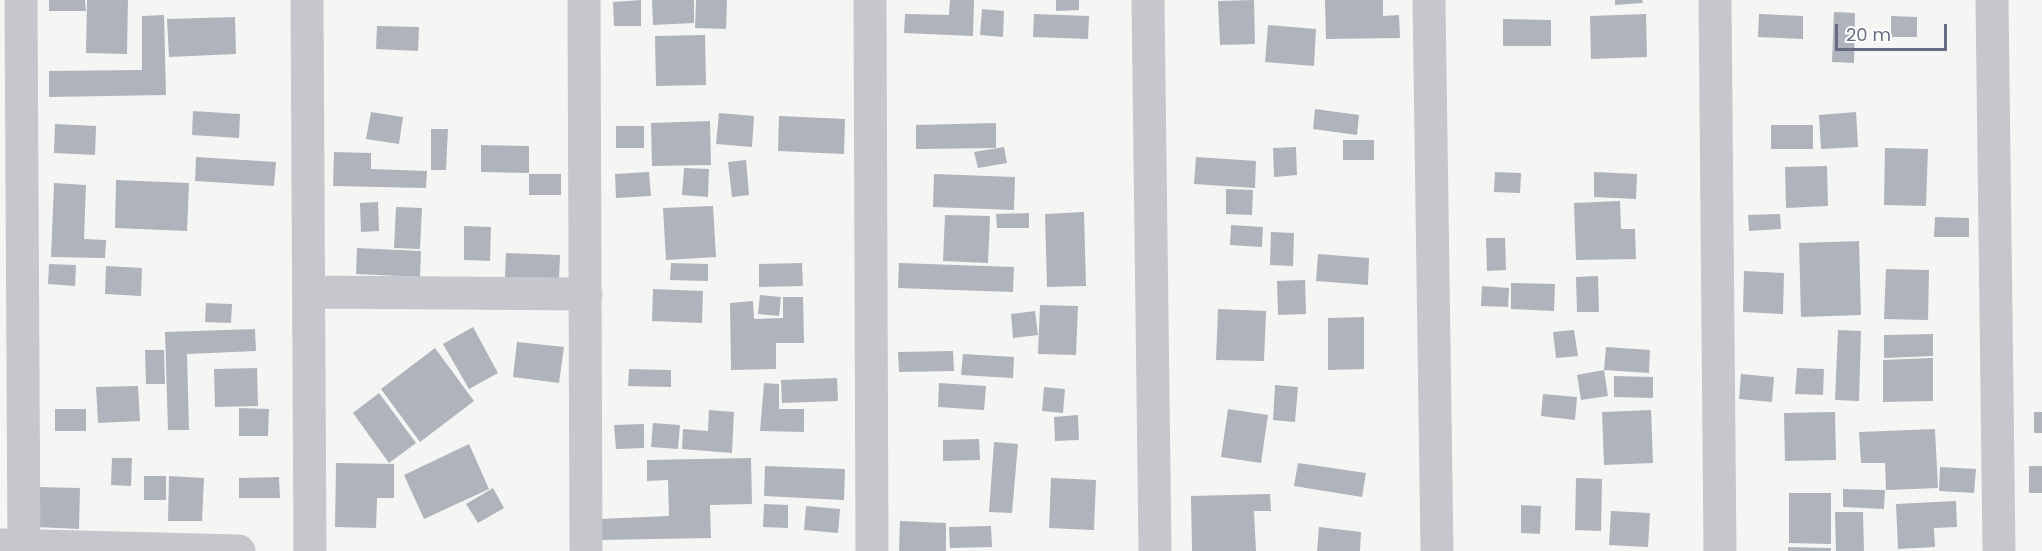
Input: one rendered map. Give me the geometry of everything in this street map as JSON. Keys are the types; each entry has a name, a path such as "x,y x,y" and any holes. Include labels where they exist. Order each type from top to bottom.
{"street":[{"path":"21,0 16,547 239,551"},
{"path":"307,0 310,551"},
{"path":"584,0 586,551"},
{"path":"870,0 872,551"},
{"path":"1148,0 1155,551"},
{"path":"1429,0 1437,551"},
{"path":"1715,0 1720,551"},
{"path":"1992,0 1999,551"},
{"path":"309,292 586,294"}],"building":[{"path":"49,0 85,0 86,11 49,11"},
{"path":"87,0 128,0 127,54 86,53"},
{"path":"641,0 641,26 614,26 613,2"},
{"path":"652,0 694,0 694,23 653,25"},
{"path":"696,0 727,0 726,29 695,28"},
{"path":"950,0 974,0 973,36 904,33 905,14 949,15"},
{"path":"1056,0 1079,0 1079,10 1056,11"},
{"path":"1254,0 1255,44 1220,45 1218,1"},
{"path":"1325,0 1383,0 1383,16 1399,15 1400,38 1326,39"},
{"path":"1615,0 1642,0 1643,3 1615,5"},
{"path":"982,9 1004,11 1003,37 980,35"},
{"path":"1834,12 1855,13 1854,63 1832,62"},
{"path":"1034,14 1089,16 1088,39 1033,37"},
{"path":"1646,14 1647,57 1591,59 1590,16"},
{"path":"1759,14 1803,16 1803,39 1758,37"},
{"path":"164,15 166,95 49,97 49,71 142,70 142,16"},
{"path":"1891,16 1917,17 1917,37 1891,37"},
{"path":"235,17 236,54 169,57 167,19"},
{"path":"1503,19 1551,20 1551,46 1503,46"},
{"path":"1268,25 1316,29 1314,66 1265,62"},
{"path":"377,26 419,27 418,51 376,49"},
{"path":"705,35 706,85 656,86 655,36"},
{"path":"1315,109 1359,115 1357,135 1313,129"},
{"path":"193,111 240,114 239,138 192,135"},
{"path":"371,112 403,117 399,144 366,139"},
{"path":"1856,112 1858,147 1821,149 1819,115"},
{"path":"719,113 754,116 752,147 716,144"},
{"path":"779,116 845,119 844,154 778,151"},
{"path":"710,121 711,165 652,166 651,123"},
{"path":"996,123 996,148 916,149 916,125"},
{"path":"55,124 96,126 95,155 54,153"},
{"path":"1771,125 1813,125 1813,149 1771,149"},
{"path":"616,126 644,126 644,148 616,148"},
{"path":"431,129 448,129 446,170 431,170"},
{"path":"1343,140 1374,140 1374,160 1343,160"},
{"path":"481,145 529,146 529,173 481,172"},
{"path":"1004,147 1007,163 978,168 974,152"},
{"path":"1296,147 1297,175 1274,177 1273,148"},
{"path":"1885,148 1928,149 1926,206 1884,205"},
{"path":"334,152 371,153 371,169 427,171 426,188 333,186"},
{"path":"196,157 276,162 274,186 195,181"},
{"path":"1196,157 1256,161 1255,188 1194,184"},
{"path":"746,160 749,195 732,197 728,162"},
{"path":"1827,166 1828,206 1786,208 1785,167"},
{"path":"684,168 709,169 708,197 682,195"},
{"path":"649,172 651,196 616,198 615,174"},
{"path":"1495,172 1521,173 1520,193 1494,192"},
{"path":"1594,172 1637,174 1636,199 1594,197"},
{"path":"529,174 561,174 561,195 529,195"},
{"path":"934,174 1015,177 1014,210 933,207"},
{"path":"116,180 189,183 187,231 115,228"},
{"path":"54,183 86,185 84,239 106,240 105,258 51,257"},
{"path":"1226,189 1253,190 1252,215 1226,214"},
{"path":"1620,201 1621,229 1635,229 1636,259 1576,260 1574,203"},
{"path":"378,202 379,231 361,232 360,203"},
{"path":"713,206 716,257 666,260 663,208"},
{"path":"396,207 422,208 420,249 394,248"},
{"path":"1084,212 1086,286 1047,287 1045,214"},
{"path":"1029,213 1029,228 997,228 996,214"},
{"path":"1780,214 1781,229 1749,231 1748,215"},
{"path":"945,215 990,216 988,263 943,261"},
{"path":"1935,217 1969,218 1969,237 1934,237"},
{"path":"1231,225 1263,227 1262,247 1230,245"},
{"path":"464,226 491,227 490,261 464,260"},
{"path":"1271,232 1294,233 1293,266 1270,265"},
{"path":"1486,238 1505,238 1506,270 1487,271"},
{"path":"1859,241 1861,315 1801,317 1799,243"},
{"path":"357,248 421,251 420,277 356,274"},
{"path":"506,253 560,255 559,280 505,277"},
{"path":"1318,254 1369,258 1368,285 1316,281"},
{"path":"671,263 708,264 708,281 670,280"},
{"path":"802,263 803,286 759,287 759,264"},
{"path":"899,263 1014,267 1013,292 898,288"},
{"path":"49,264 76,265 75,286 48,284"},
{"path":"106,266 142,268 141,296 105,294"},
{"path":"1886,269 1929,270 1928,320 1884,319"},
{"path":"1744,271 1784,273 1783,314 1743,312"},
{"path":"1598,276 1599,312 1577,312 1576,277"},
{"path":"1305,280 1306,314 1278,315 1277,281"},
{"path":"1511,283 1555,284 1554,311 1511,309"},
{"path":"1482,286 1509,288 1508,307 1481,306"},
{"path":"653,289 703,291 702,323 652,321"},
{"path":"760,295 781,297 779,316 758,314"},
{"path":"783,297 803,297 804,343 776,343 776,369 731,370 730,303 753,301 754,319 783,318"},
{"path":"206,303 232,304 231,323 205,322"},
{"path":"1040,305 1078,306 1076,355 1038,354"},
{"path":"1218,309 1266,311 1264,361 1216,360"},
{"path":"1035,311 1038,335 1013,338 1011,314"},
{"path":"1364,317 1364,369 1328,370 1328,318"},
{"path":"473,327 498,373 469,389 443,344"},
{"path":"255,329 256,351 187,354 189,430 168,430 165,332"},
{"path":"1574,330 1578,356 1556,358 1553,332"},
{"path":"1838,330 1861,331 1859,401 1835,400"},
{"path":"1933,334 1933,356 1884,358 1884,335"},
{"path":"517,342 564,347 559,383 513,377"},
{"path":"1606,347 1650,350 1649,373 1604,370"},
{"path":"435,348 474,401 420,442 381,389"},
{"path":"145,350 164,350 165,384 146,384"},
{"path":"953,351 954,371 899,372 898,352"},
{"path":"963,354 1014,357 1013,378 961,375"},
{"path":"1933,358 1933,401 1883,402 1883,360"},
{"path":"257,368 258,406 215,407 214,369"},
{"path":"1797,368 1824,369 1823,395 1795,394"},
{"path":"629,369 671,370 671,387 628,386"},
{"path":"1604,370 1608,396 1581,400 1577,375"},
{"path":"1741,374 1774,377 1772,402 1739,399"},
{"path":"1614,376 1653,377 1653,398 1614,397"},
{"path":"837,378 838,401 782,403 781,380"},
{"path":"764,383 779,384 779,409 804,409 804,432 760,431"},
{"path":"939,383 986,386 984,410 938,407"},
{"path":"1275,385 1298,387 1295,422 1273,420"},
{"path":"138,386 140,421 98,423 96,387"},
{"path":"1044,387 1065,389 1063,413 1042,411"},
{"path":"379,393 416,443 389,463 353,413"},
{"path":"1543,394 1577,397 1575,420 1541,416"},
{"path":"239,408 269,409 268,436 239,436"},
{"path":"55,409 86,409 86,431 55,431"},
{"path":"1228,409 1268,415 1261,463 1221,457"},
{"path":"709,410 734,412 732,453 682,449 683,429 708,431"},
{"path":"1651,410 1653,463 1604,465 1602,412"},
{"path":"1835,412 1836,460 1785,461 1784,413"},
{"path":"2034,412 2042,412 2042,433 2034,433"},
{"path":"1078,415 1079,440 1055,441 1054,417"},
{"path":"653,423 680,425 678,449 651,447"},
{"path":"644,424 644,448 616,449 614,425"},
{"path":"1935,429 1938,488 1886,490 1885,463 1861,463 1859,432"},
{"path":"979,439 980,460 943,461 943,440"},
{"path":"994,442 1018,444 1012,513 989,512"},
{"path":"469,444 489,489 424,519 404,475"},
{"path":"112,458 132,458 131,486 111,485"},
{"path":"751,458 752,504 710,505 711,538 599,540 599,519 669,516 668,480 647,481 647,460"},
{"path":"336,463 394,464 394,498 377,498 376,528 335,527"},
{"path":"1298,463 1366,473 1362,497 1294,486"},
{"path":"765,466 845,469 844,500 764,496"},
{"path":"2029,466 2042,466 2042,493 2029,493"},
{"path":"1940,467 1976,469 1974,493 1939,491"},
{"path":"144,476 166,476 166,500 144,500"},
{"path":"169,476 204,478 202,521 168,521"},
{"path":"279,477 280,498 239,498 239,478"},
{"path":"1051,478 1096,480 1094,530 1049,528"},
{"path":"1576,478 1602,479 1601,531 1575,530"},
{"path":"38,487 80,488 79,529 37,527"},
{"path":"493,488 504,508 478,523 466,504"},
{"path":"1843,489 1885,490 1884,509 1843,507"},
{"path":"1789,493 1831,493 1831,544 1789,543"},
{"path":"1270,494 1271,511 1254,511 1256,551 1192,551 1191,496"},
{"path":"1956,501 1957,527 1934,528 1935,547 1898,549 1896,504"},
{"path":"764,504 788,505 788,528 763,527"},
{"path":"1521,505 1541,506 1540,534 1521,533"},
{"path":"806,506 840,509 838,533 804,530"},
{"path":"1611,511 1650,513 1648,547 1609,545"},
{"path":"1835,512 1863,512 1864,551 1836,551"},
{"path":"900,521 946,523 946,551 899,551"},
{"path":"991,526 992,547 950,548 949,527"},
{"path":"1319,527 1361,532 1360,551 1317,551"},
{"path":"1788,547 1831,548 1831,551 1788,551"}]}
